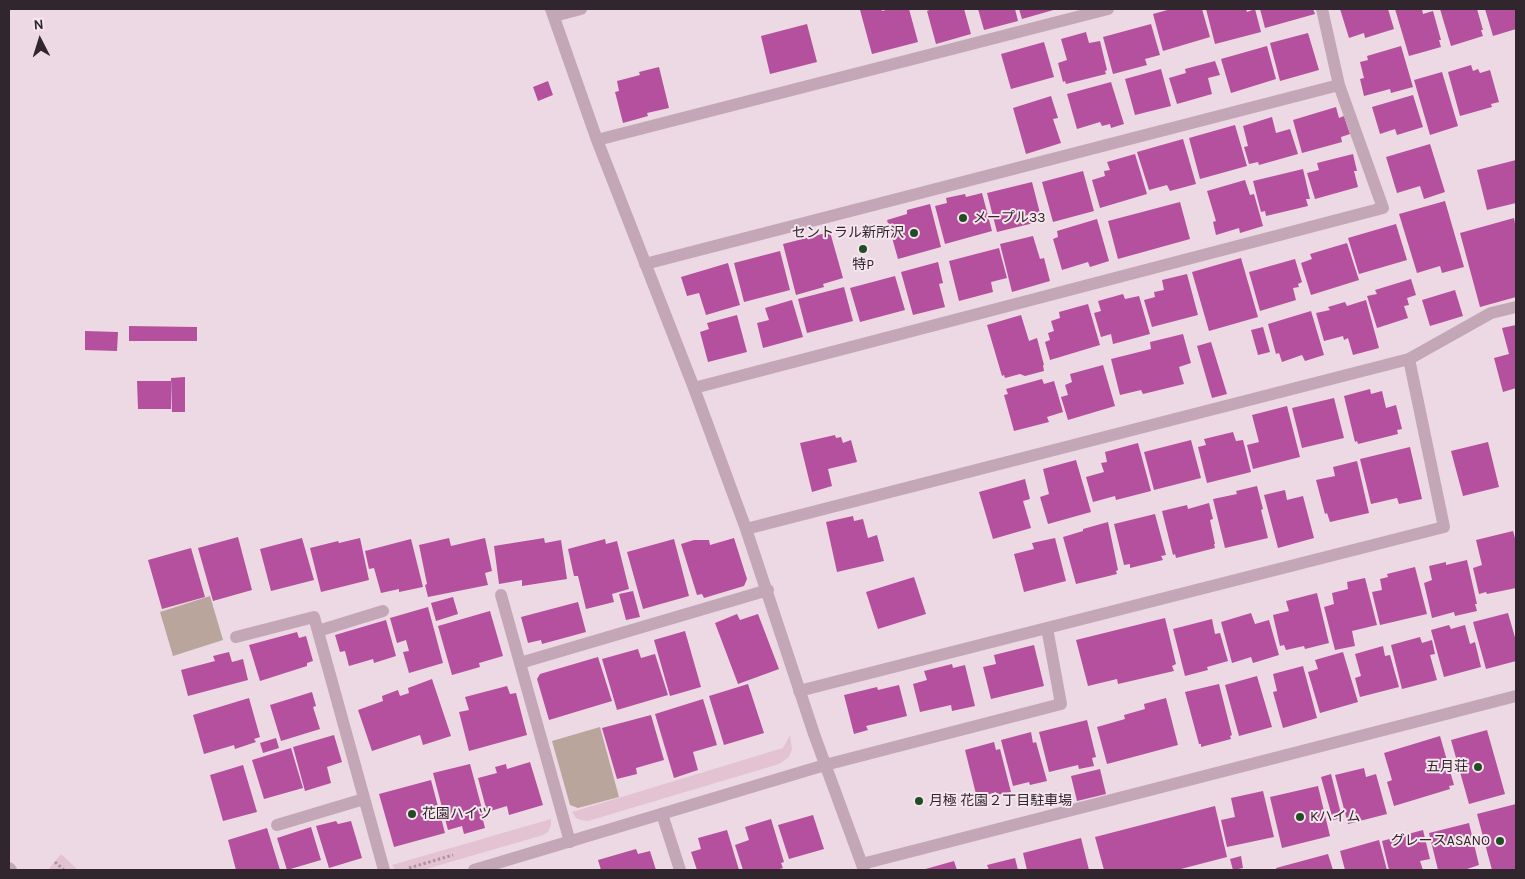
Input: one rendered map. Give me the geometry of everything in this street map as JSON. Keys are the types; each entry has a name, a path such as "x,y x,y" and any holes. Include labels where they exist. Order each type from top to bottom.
{"street":[{"path":"581,9 553,12 597,140 694,388 746,529 825,765 863,867 1516,696"},
{"path":"597,140 1108,9"},
{"path":"694,388 1383,208 1339,85 1322,9"},
{"path":"645,264 1339,85"},
{"path":"746,529 1409,359 1491,313 1516,307"},
{"path":"800,691 1444,527 1409,359"},
{"path":"520,663 768,590"},
{"path":"501,595 570,842"},
{"path":"318,631 383,611"},
{"path":"236,637 314,618 384,870"},
{"path":"474,870 825,765 1061,704 1047,628"},
{"path":"277,824 364,799"},
{"path":"662,814 680,870"}],"path":[{"path":"55,862 64,870"}],"shaded area":[{"path":"210,596 223,640 173,656 160,612"},
{"path":"600,727 619,797 578,808 570,805 552,741"},
{"path":"790,735 792,749 789,757 779,764 588,821 576,818 572,812 783,748"},
{"path":"551,819 548,832 543,835 423,870 395,870 392,865"},
{"path":"61,854 78,870 48,870"}],"building":[{"path":"881,9 882,11 909,9 918,42 872,54 860,10"},
{"path":"932,9 964,9 971,34 936,44 927,11"},
{"path":"978,9 1015,9 1018,21 984,30"},
{"path":"1019,9 1057,9 1022,19"},
{"path":"1171,9 1202,9 1210,37 1163,51 1153,14"},
{"path":"1206,9 1246,9 1247,12 1255,9 1261,32 1215,44"},
{"path":"1260,9 1313,9 1315,14 1265,28"},
{"path":"1340,9 1388,9 1394,29 1365,38 1364,33 1349,38"},
{"path":"1395,9 1422,9 1423,14 1433,11 1441,40 1439,40 1441,47 1409,56"},
{"path":"1440,9 1477,9 1483,36 1451,46"},
{"path":"1485,9 1516,9 1516,29 1493,36"},
{"path":"807,24 817,62 770,74 761,36"},
{"path":"1151,24 1160,55 1145,59 1147,65 1113,74 1103,37"},
{"path":"1086,32 1089,43 1100,41 1107,70 1105,71 1106,74 1066,84 1065,81 1063,82 1058,63 1067,60 1061,39"},
{"path":"1308,33 1319,70 1280,81 1270,43"},
{"path":"1044,42 1054,77 1011,89 1001,54"},
{"path":"1267,46 1276,79 1231,93 1221,59"},
{"path":"1401,46 1413,87 1391,93 1390,89 1364,96 1360,79 1364,78 1360,62 1368,60 1367,56"},
{"path":"1215,61 1220,75 1208,78 1212,94 1177,104 1169,78 1186,73 1185,69"},
{"path":"1471,65 1473,71 1478,69 1480,73 1490,70 1499,102 1491,104 1492,107 1460,116 1448,72"},
{"path":"659,67 669,108 647,113 648,116 623,123 615,92 619,91 617,81 640,75 639,72"},
{"path":"1161,69 1171,106 1135,115 1125,79"},
{"path":"1442,72 1458,126 1430,135 1414,80"},
{"path":"548,81 553,95 538,101 533,87"},
{"path":"1111,82 1124,124 1111,128 1110,124 1102,126 1100,122 1077,129 1067,94"},
{"path":"1413,95 1423,127 1397,135 1395,129 1380,134 1372,107"},
{"path":"1051,96 1058,118 1053,119 1061,143 1026,154 1013,108"},
{"path":"1336,107 1339,118 1344,116 1350,134 1341,137 1342,142 1302,153 1293,120"},
{"path":"1272,117 1276,133 1290,129 1298,154 1259,165 1258,162 1249,164 1244,147 1248,146 1243,126"},
{"path":"1235,125 1247,166 1200,179 1189,138"},
{"path":"1183,139 1196,184 1170,191 1167,185 1149,190 1137,152"},
{"path":"1430,144 1445,192 1424,199 1420,186 1397,193 1386,157"},
{"path":"1135,154 1147,194 1100,208 1092,180 1105,176 1104,171 1110,170 1107,162"},
{"path":"1353,154 1357,171 1354,171 1358,187 1315,199 1307,173 1319,170 1317,163"},
{"path":"1516,160 1516,203 1487,210 1477,170"},
{"path":"1303,169 1310,199 1306,199 1308,206 1266,216 1265,211 1261,212 1253,181"},
{"path":"1083,171 1094,211 1053,222 1042,182"},
{"path":"1245,180 1250,195 1254,194 1263,226 1240,233 1239,228 1216,235 1213,222 1216,221 1207,191"},
{"path":"1032,182 1042,221 997,232 987,193"},
{"name":"メープル33","path":"982,193 992,231 945,244 935,206 947,203 946,198 965,194 966,197"},
{"path":"1445,201 1464,267 1442,273 1440,266 1417,273 1399,214"},
{"path":"1180,202 1190,239 1118,259 1108,221"},
{"name":"セントラル新所沢","path":"930,204 941,247 898,259 887,220 907,214 907,210"},
{"path":"1514,218 1516,228 1516,297 1480,307 1460,233"},
{"path":"1097,219 1109,261 1090,267 1088,262 1062,270 1053,239 1058,237 1057,231"},
{"path":"1396,224 1407,260 1359,274 1348,238"},
{"path":"830,232 843,278 823,284 824,287 796,295 783,244"},
{"path":"1033,236 1040,259 1044,258 1050,281 1012,292 1000,244"},
{"path":"1347,243 1359,280 1311,295 1301,263 1312,259 1310,254"},
{"path":"999,248 1007,278 991,282 993,292 959,301 949,261"},
{"path":"780,251 790,290 744,302 734,263"},
{"path":"1241,258 1258,317 1209,331 1192,272"},
{"path":"1295,259 1302,282 1298,284 1299,287 1293,288 1296,300 1260,311 1249,272"},
{"path":"938,262 943,283 939,284 945,307 913,315 901,272"},
{"path":"728,263 740,305 706,315 699,293 687,296 681,277"},
{"path":"1187,274 1198,315 1152,327 1144,300 1155,297 1154,292 1164,290 1162,280"},
{"path":"895,276 905,310 860,322 850,288"},
{"path":"1411,279 1416,295 1407,298 1409,305 1404,306 1408,318 1377,328 1367,296 1377,294 1375,290"},
{"path":"844,287 853,321 807,333 798,299"},
{"path":"1455,290 1463,316 1430,326 1422,300"},
{"path":"1123,294 1125,299 1139,296 1150,334 1113,344 1111,334 1101,337 1094,313 1101,311 1098,301"},
{"path":"792,300 803,337 763,348 757,323 769,320 765,308"},
{"path":"1366,300 1379,348 1353,355 1348,338 1344,340 1343,336 1324,341 1316,313 1330,310 1328,307 1345,302 1347,306"},
{"path":"1088,304 1100,345 1050,360 1045,342 1050,340 1048,333 1054,331 1051,321 1060,318 1059,312"},
{"path":"1311,311 1324,355 1305,361 1302,355 1282,362 1279,353 1276,354 1268,324"},
{"path":"737,315 747,352 708,362 700,332 709,329 707,323"},
{"path":"1021,315 1029,341 1037,338 1044,371 1025,376 1020,374 1005,378 1004,375 1002,376 987,325"},
{"path":"1516,325 1516,388 1503,392 1494,358 1509,354 1502,328"},
{"path":"129,326 197,327 197,341 129,341"},
{"path":"1263,327 1270,352 1258,355 1251,330"},
{"path":"85,331 118,332 117,351 85,350"},
{"path":"1183,334 1191,363 1179,367 1184,384 1143,394 1141,390 1120,395 1111,359 1151,349 1150,342"},
{"path":"1211,342 1227,394 1212,398 1197,346"},
{"path":"1103,365 1115,406 1068,420 1061,397 1068,395 1065,385 1072,382 1070,374"},
{"path":"185,377 185,412 172,412 171,378"},
{"path":"1042,379 1044,384 1054,381 1063,412 1047,417 1049,422 1014,431 1004,395 1008,394 1006,389"},
{"path":"137,381 171,381 171,409 138,409"},
{"path":"1370,389 1371,394 1382,391 1386,408 1396,405 1402,429 1397,430 1398,434 1358,444 1357,441 1355,442 1344,396"},
{"path":"1334,398 1344,438 1302,448 1292,408"},
{"path":"1287,406 1300,457 1253,469 1247,445 1259,442 1252,415"},
{"path":"1233,432 1236,441 1243,440 1251,472 1207,483 1198,447 1206,445 1204,439"},
{"path":"835,435 836,438 841,437 843,443 851,440 857,462 828,469 832,486 812,492 800,443"},
{"path":"1191,440 1201,478 1154,490 1144,452"},
{"path":"1488,442 1499,487 1463,496 1451,451"},
{"path":"1138,443 1151,491 1116,500 1115,496 1093,502 1086,477 1104,472 1101,463 1107,462 1105,452"},
{"path":"1410,447 1422,499 1399,504 1397,498 1371,504 1360,459"},
{"path":"1076,460 1091,512 1048,524 1040,497 1049,494 1043,469"},
{"path":"1357,461 1369,513 1330,522 1327,513 1325,514 1316,480 1335,476 1333,467"},
{"path":"1025,479 1030,499 1023,501 1031,528 993,539 979,492"},
{"path":"1257,486 1268,538 1225,548 1213,499 1237,494 1236,491"},
{"path":"1285,490 1287,500 1303,496 1314,538 1278,548 1264,495"},
{"path":"1209,503 1213,519 1210,520 1215,548 1176,558 1175,554 1173,555 1162,511 1187,505 1188,509"},
{"path":"1155,514 1166,555 1161,556 1163,560 1130,568 1130,564 1124,565 1114,524"},
{"path":"853,516 854,521 863,519 868,538 877,535 884,561 837,572 826,522"},
{"path":"1108,522 1118,570 1116,571 1117,574 1076,584 1063,537"},
{"path":"1513,531 1516,542 1516,588 1479,594 1473,568 1482,565 1476,540"},
{"path":"238,537 252,590 213,601 198,548"},
{"path":"302,538 314,580 271,591 260,549"},
{"path":"360,538 369,580 321,592 310,548"},
{"path":"449,538 451,546 485,538 492,571 485,573 488,585 428,597 419,545"},
{"path":"544,538 545,543 561,540 567,579 522,586 522,580 499,584 494,546"},
{"path":"734,538 747,579 744,586 704,598 702,594 697,595 681,544 694,540 709,540 710,545"},
{"path":"1055,538 1066,581 1024,592 1014,554 1034,549 1032,543"},
{"path":"411,539 423,587 399,592 399,589 381,593 374,568 369,569 365,551"},
{"path":"605,539 606,544 617,541 629,589 612,594 614,602 586,609 578,576 574,576 568,549"},
{"path":"674,539 689,596 643,609 627,552"},
{"path":"191,548 205,597 162,609 148,560"},
{"path":"1467,560 1477,611 1455,616 1454,612 1432,618 1424,583 1432,580 1429,566 1446,562 1446,565"},
{"path":"1415,567 1427,614 1380,625 1372,592 1382,590 1380,579 1388,577 1387,574"},
{"path":"914,577 926,614 878,629 866,592"},
{"path":"1365,578 1377,625 1352,631 1355,646 1335,650 1324,607 1334,604 1332,593 1348,589 1347,582"},
{"path":"633,591 640,617 626,620 619,594"},
{"path":"1317,593 1329,643 1305,649 1304,646 1286,650 1284,645 1280,646 1273,615 1289,611 1286,601"},
{"path":"453,597 458,614 436,621 431,603"},
{"path":"578,602 586,632 542,644 541,640 528,643 521,617"},
{"path":"428,607 443,663 409,673 403,652 409,651 406,640 397,643 390,618"},
{"path":"490,611 503,656 479,663 480,667 452,675 438,626"},
{"path":"1251,613 1255,624 1269,620 1279,655 1253,663 1251,657 1232,663 1221,622"},
{"path":"1508,613 1516,641 1516,661 1486,669 1473,622"},
{"path":"737,614 740,620 758,614 779,669 738,684 715,623"},
{"path":"1165,618 1176,664 1172,666 1174,671 1118,684 1117,679 1088,686 1076,640"},
{"path":"1212,619 1215,634 1220,633 1228,661 1207,667 1208,670 1185,676 1173,629"},
{"path":"386,620 396,656 374,663 373,659 349,666 345,651 340,652 335,635"},
{"path":"1449,625 1451,629 1465,625 1470,644 1475,642 1481,667 1444,677 1431,630"},
{"path":"685,631 701,687 670,696 654,640"},
{"path":"297,632 299,638 306,636 313,661 307,663 307,666 260,681 249,645"},
{"path":"1420,637 1422,643 1432,640 1435,654 1430,655 1437,680 1402,689 1391,645"},
{"path":"1034,645 1044,686 991,699 983,667 996,664 994,655"},
{"path":"1383,646 1385,656 1390,655 1399,687 1360,697 1355,678 1361,676 1355,654"},
{"path":"638,649 641,658 655,654 668,695 617,710 602,659"},
{"path":"229,652 232,662 243,659 248,680 188,696 181,670 215,661 213,656"},
{"path":"1343,652 1358,702 1320,713 1308,672 1318,669 1315,660"},
{"path":"598,657 612,701 549,720 537,679 540,674"},
{"path":"952,664 953,668 965,665 975,706 952,711 951,705 920,712 913,684 927,680 924,671"},
{"path":"1303,666 1317,718 1283,728 1273,692 1277,691 1273,674"},
{"path":"1257,676 1272,727 1239,736 1225,685"},
{"path":"432,679 451,736 423,745 420,735 372,751 358,710 383,701 382,696 398,690 400,696 409,693 408,688"},
{"path":"748,684 764,733 724,745 709,696"},
{"path":"1219,684 1232,735 1230,736 1231,739 1201,747 1185,692"},
{"path":"899,685 907,716 866,726 868,730 854,734 844,695 877,687 878,690"},
{"path":"507,686 510,694 516,693 527,735 469,751 459,712 469,710 465,697"},
{"path":"312,692 316,706 313,707 320,729 281,741 270,705"},
{"path":"249,698 260,737 254,739 256,742 235,749 234,745 204,754 193,715"},
{"path":"1166,698 1178,745 1107,764 1097,727 1125,719 1124,715 1145,709 1144,704"},
{"path":"703,699 717,745 693,752 698,770 674,778 655,714"},
{"path":"651,715 664,760 636,768 637,774 617,779 602,728"},
{"path":"1087,720 1096,757 1092,758 1094,766 1079,769 1078,765 1049,772 1039,732"},
{"name":"五月荘","path":"1487,730 1505,794 1469,804 1451,740"},
{"path":"1031,732 1033,743 1036,742 1047,781 1030,785 1029,782 1013,786 1001,740"},
{"path":"334,735 342,762 327,767 331,783 305,791 293,747"},
{"path":"1440,736 1454,785 1449,786 1450,789 1394,806 1387,782 1392,780 1384,753"},
{"path":"276,738 279,748 263,753 260,743"},
{"path":"994,742 996,750 1000,749 1011,792 997,795 996,792 977,798 965,750"},
{"path":"291,748 303,788 264,799 252,760"},
{"path":"530,762 543,805 509,815 507,806 487,812 478,778 497,773 495,767 506,764 507,769"},
{"path":"470,764 485,820 483,820 485,828 464,834 462,826 448,830 433,773"},
{"path":"243,765 257,812 223,821 210,775"},
{"path":"1364,768 1366,777 1376,774 1387,814 1348,824 1335,775"},
{"path":"1100,769 1106,794 1077,801 1071,776"},
{"path":"1331,774 1342,818 1333,820 1321,777"},
{"name":"花園ハイツ","path":"431,780 445,833 394,847 379,794"},
{"name":"Kハイム","path":"1318,786 1330,836 1282,848 1270,797"},
{"path":"1263,791 1274,837 1227,847 1221,820 1235,817 1231,798"},
{"name":"グレースASANO","path":"1516,804 1516,869 1492,870 1477,814"},
{"path":"1215,806 1227,857 1177,870 1104,870 1095,837"},
{"path":"813,815 824,849 789,859 778,825"},
{"path":"771,819 784,862 781,863 783,868 776,870 743,870 735,845 749,840 745,827"},
{"path":"336,821 338,824 351,821 362,858 329,868 316,826"},
{"path":"1469,823 1479,865 1464,870 1438,870 1429,833"},
{"path":"311,827 321,860 287,870 277,838"},
{"path":"267,828 280,870 236,870 228,840"},
{"path":"727,830 739,870 697,870 691,852 701,849 698,838"},
{"path":"1423,830 1430,859 1420,861 1423,870 1389,870 1382,841"},
{"path":"1081,838 1089,870 1027,870 1023,853"},
{"path":"1379,840 1387,870 1345,870 1340,851"},
{"path":"636,849 638,854 650,851 656,870 601,870 598,860"},
{"path":"1328,854 1333,870 1277,870 1276,868"},
{"path":"1241,856 1243,868 1233,870 1230,859"},
{"path":"1015,858 1018,870 989,870 987,865"},
{"path":"954,861 957,870 922,870"}],"place":[{"name":"メープル33","path":"963,218"},
{"name":"セントラル新所沢","path":"914,233"},
{"name":"特P","path":"863,249"},
{"name":"五月荘","path":"1478,767"},
{"name":"月極 花園２丁目駐車場","path":"919,801"},
{"name":"花園ハイツ","path":"412,814"},
{"name":"Kハイム","path":"1300,817"},
{"name":"グレースASANO","path":"1500,841"}]}
